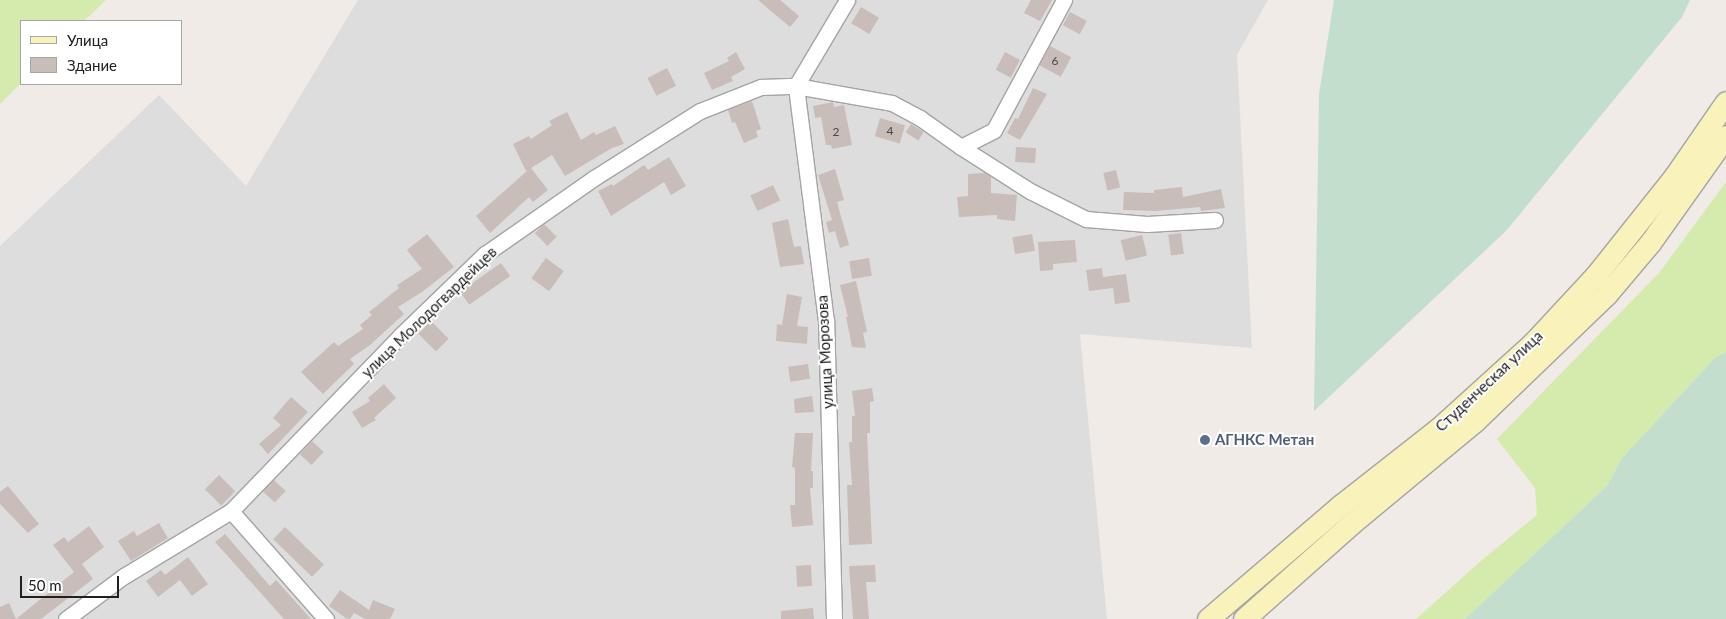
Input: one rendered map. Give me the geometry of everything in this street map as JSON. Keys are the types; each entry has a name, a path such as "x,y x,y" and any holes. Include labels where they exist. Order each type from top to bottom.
{"main road":[{"name":"Студенческая улица","path":"1208,619 1341,505 1444,424 1533,343 1596,275 1674,177 1726,102"},
{"name":"Студенческая улица","path":"1244,619 1352,523 1475,421 1606,295 1650,243 1726,136"}],"street":[{"path":"796,86 847,0"},
{"path":"961,147 994,130 1064,0"},
{"name":"улица Молодогвардейцев","path":"66,619 124,576 231,511 401,335 485,254 594,178 700,112 761,87 796,86 892,103 920,118 1030,191 1086,219 1147,224 1215,220"},
{"name":"улица Морозова","path":"796,86 826,321 834,619"},
{"path":"231,511 326,619"}],"shaded area":[{"path":"358,0 1268,0 1237,55 1252,348 1080,334 1107,619 0,619 0,246 159,95 246,186"}],"green space":[{"path":"0,0 106,0 85,20 20,20 20,84 0,104"},
{"path":"1334,0 1690,0 1682,17 1506,231 1314,411 1319,94"},
{"path":"1726,182 1726,352 1716,357 1622,458 1607,486 1465,619 1416,619 1482,560 1537,515 1535,488 1497,439 1659,273"},
{"path":"1726,352 1726,619 1465,619 1607,486 1622,458 1716,357"}],"building":[{"path":"758,0 780,0 799,16 790,27"},
{"path":"1031,0 1052,0 1040,21 1024,13"},
{"path":"861,7 879,18 869,34 851,23"},
{"path":"1070,12 1087,21 1080,34 1063,25"},
{"path":"1050,46 1071,57 1061,77 1040,65"},
{"path":"736,52 745,69 731,77 733,81 712,90 704,73 729,61 727,58"},
{"path":"1005,52 1020,60 1011,78 996,70"},
{"path":"667,68 676,86 656,96 647,78"},
{"path":"1033,88 1047,94 1020,140 1007,133 1015,118 1018,119"},
{"path":"752,101 761,129 756,131 758,137 744,143 735,122 732,123 728,110"},
{"path":"833,102 834,107 844,105 852,145 832,149 831,145 826,145 821,117 815,118 813,106"},
{"path":"567,112 581,140 594,132 596,135 615,126 624,144 612,148 565,176 552,155 531,168 548,190 533,202 529,197 490,233 476,216 528,170 526,171 513,144 529,136 531,139 552,125 549,121"},
{"path":"880,118 905,125 900,143 875,136"},
{"path":"911,124 924,132 918,140 906,132"},
{"path":"1016,147 1036,148 1035,163 1015,162"},
{"path":"669,157 686,186 671,195 664,182 611,216 598,191 612,184 613,186 644,165 648,170"},
{"path":"835,169 844,200 837,202 849,245 840,248 835,231 829,233 826,222 832,220 818,175"},
{"path":"1116,170 1120,188 1107,190 1103,173"},
{"path":"985,173 991,177 991,193 1017,195 1015,221 997,219 997,215 959,217 957,197 968,196 968,174"},
{"path":"773,185 780,200 758,211 750,196"},
{"path":"1182,187 1183,197 1221,189 1225,208 1201,211 1200,207 1156,211 1123,210 1124,192 1154,193 1154,190"},
{"path":"788,219 794,247 801,246 804,264 780,267 772,223"},
{"path":"544,224 557,237 548,246 535,233"},
{"path":"1181,233 1184,254 1171,256 1168,235"},
{"path":"427,234 454,267 422,292 398,307 404,314 370,345 350,359 354,364 323,394 301,372 334,342 338,346 363,329 360,325 372,315 369,312 399,288 397,285 422,269 407,250"},
{"path":"1032,234 1035,251 1015,254 1012,237"},
{"path":"1142,235 1147,255 1126,261 1121,240"},
{"path":"1075,240 1077,262 1053,264 1053,270 1040,271 1038,242"},
{"path":"546,258 564,271 549,291 531,278"},
{"path":"869,258 872,276 852,279 849,261"},
{"path":"501,263 510,276 469,305 460,292"},
{"path":"1102,268 1103,277 1126,274 1130,302 1115,304 1113,288 1089,291 1086,270"},
{"path":"856,281 867,332 863,333 866,348 852,347 846,317 848,317 840,285"},
{"path":"787,294 802,297 797,326 808,327 807,344 776,341 777,324 782,325"},
{"path":"431,321 449,339 436,351 418,334"},
{"path":"808,364 810,379 790,382 788,367"},
{"path":"384,384 396,398 374,418 376,420 362,428 352,412 370,401 368,398"},
{"path":"872,388 874,401 870,402 870,433 867,433 872,544 849,545 847,485 852,485 849,442 852,442 852,416 855,416 852,391"},
{"path":"812,396 814,412 795,413 794,399"},
{"path":"291,397 308,412 268,454 259,444 281,425 273,418"},
{"path":"795,433 813,433 811,471 813,471 813,488 810,488 813,525 792,527 790,505 795,505 795,468 792,467"},
{"path":"312,441 324,452 311,465 300,454"},
{"path":"219,475 235,491 221,505 205,489"},
{"path":"274,480 286,491 275,503 263,492"},
{"path":"8,486 39,524 28,533 0,504 0,492"},
{"path":"159,523 168,538 131,561 118,541 134,531 137,536"},
{"path":"89,526 104,547 82,564 93,579 41,619 16,619 74,572 53,545 64,537 68,542"},
{"path":"285,527 324,565 312,577 273,539"},
{"path":"225,534 270,586 276,580 311,619 284,619 215,542"},
{"path":"188,557 208,584 192,596 180,580 158,597 146,581 161,570 165,575"},
{"path":"811,565 812,586 797,587 796,566"},
{"path":"875,565 876,582 866,582 869,619 853,619 849,566"},
{"path":"340,590 369,610 373,600 395,609 390,619 365,619 354,613 350,619 347,619 329,606"},
{"path":"9,603 16,619 0,619 0,607"},
{"path":"813,608 814,619 781,619 781,611"}],"place":[{"name":"АГНКС Метан","path":"1205,440"}]}
